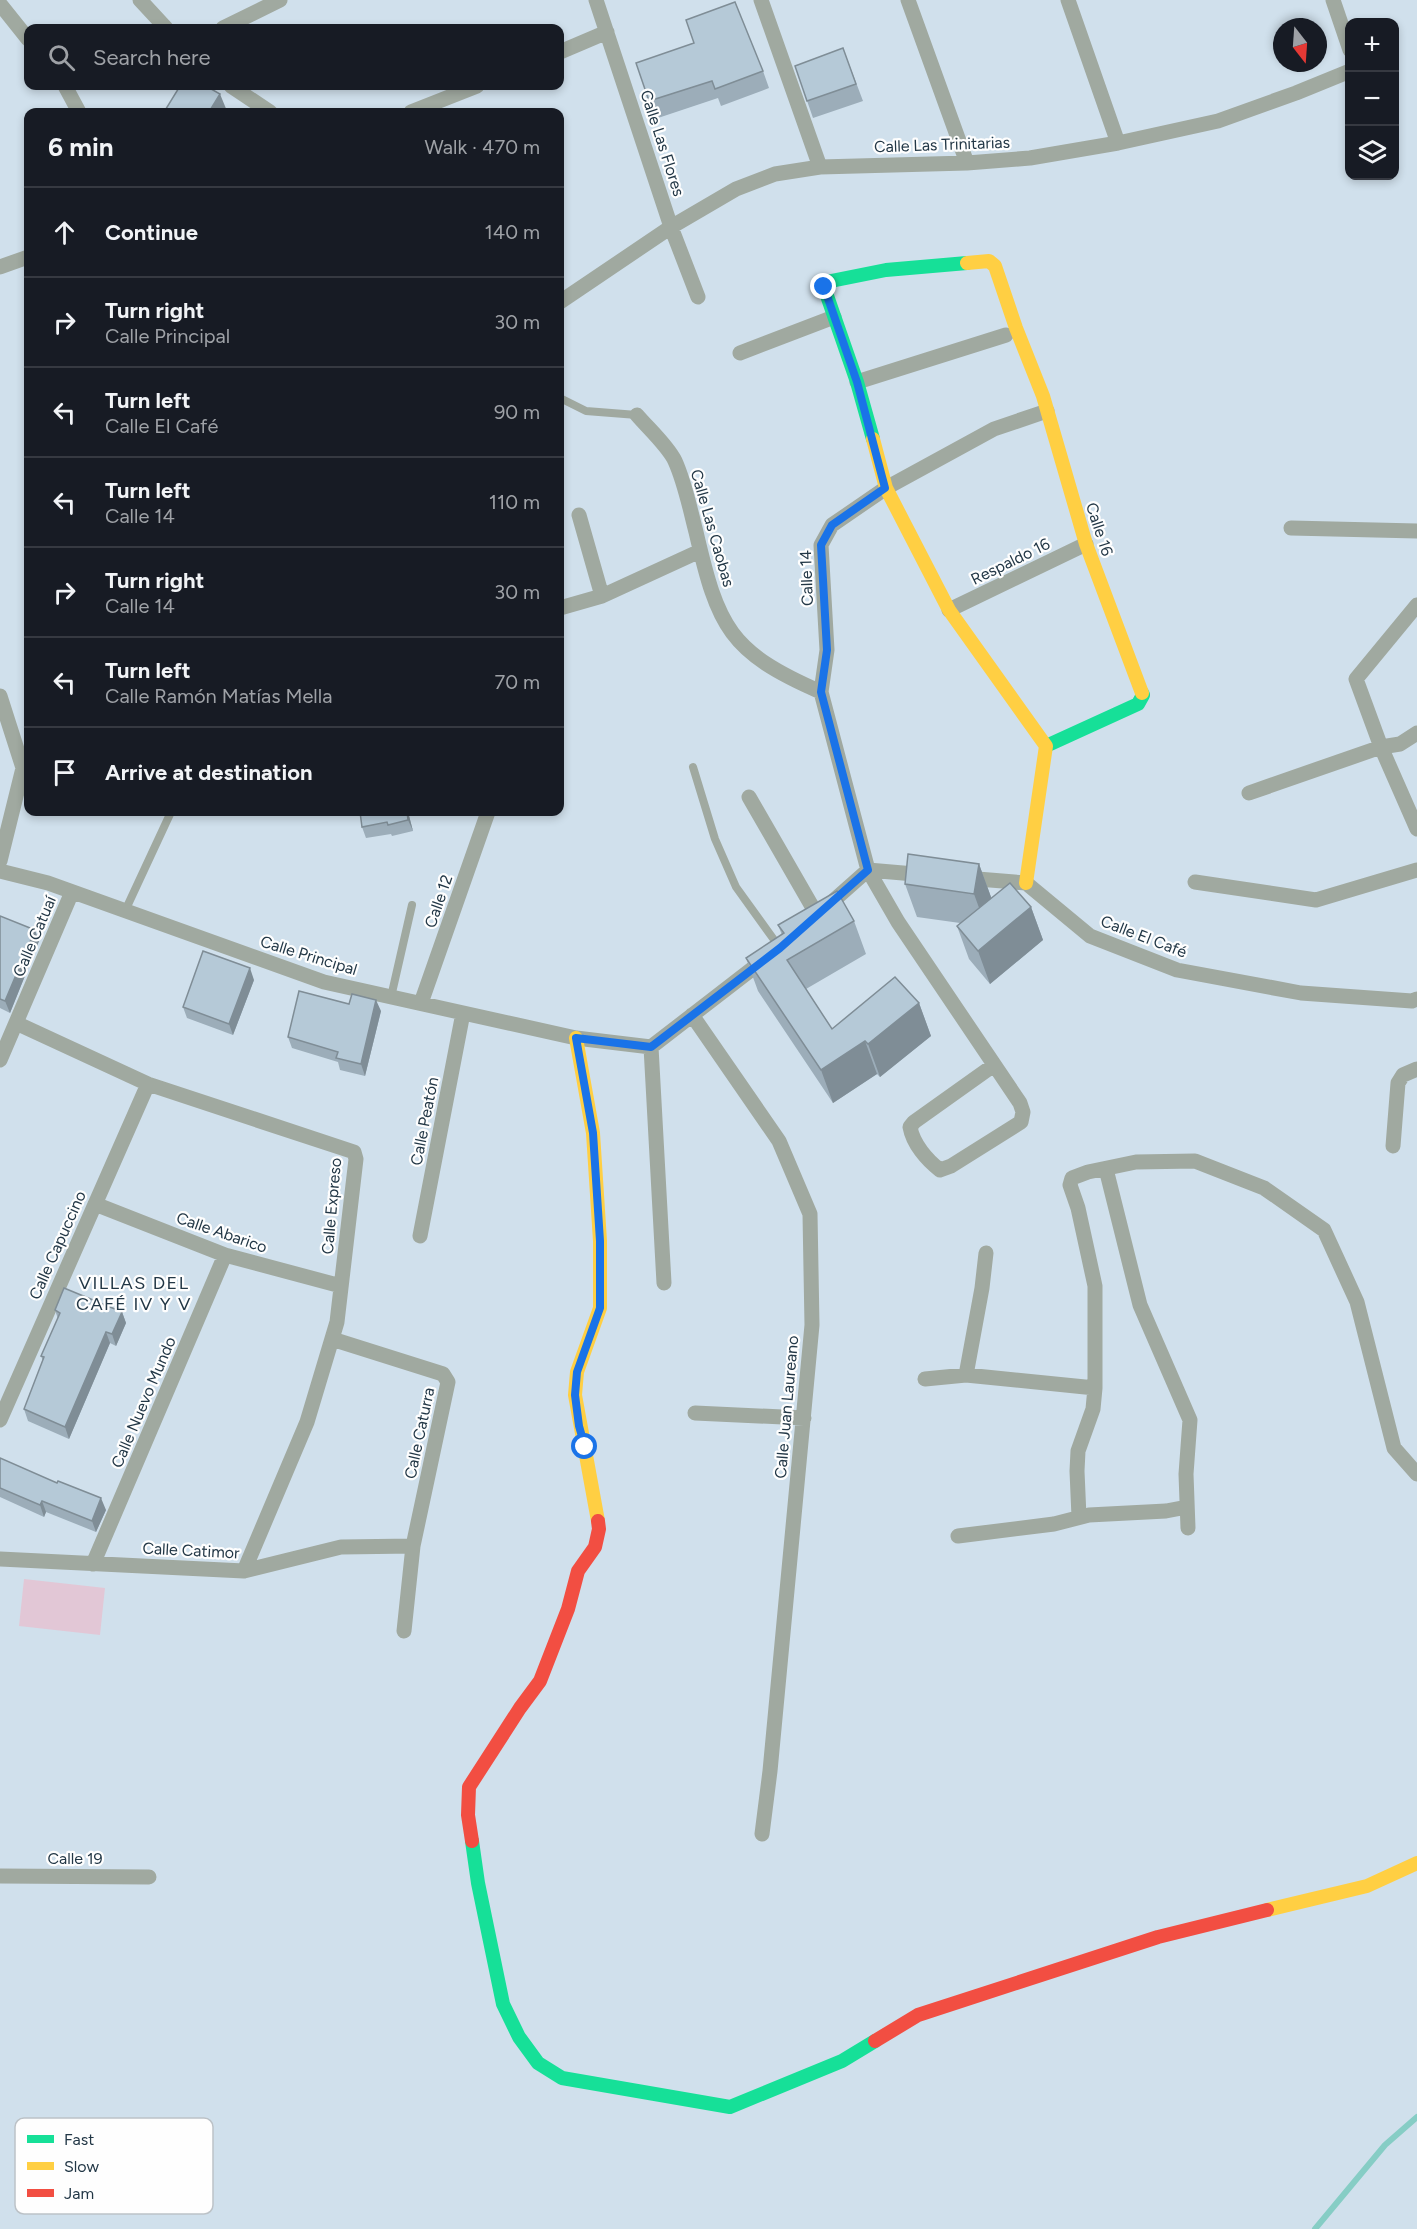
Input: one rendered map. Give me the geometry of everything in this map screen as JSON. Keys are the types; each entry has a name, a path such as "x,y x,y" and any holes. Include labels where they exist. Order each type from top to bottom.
{"street":[{"path":"140,0 162,24"},
{"path":"231,24 280,0"},
{"name":"Calle Las Flores","path":"596,0 671,227 698,297"},
{"path":"761,0 820,167"},
{"path":"908,0 967,163"},
{"path":"1333,0 1345,35"},
{"path":"1072,1 1118,142"},
{"path":"0,4 24,34"},
{"path":"564,50 607,32"},
{"name":"Calle Las Trinitarias","path":"564,299 671,227 736,189 775,174 820,167 967,163 1030,158 1218,121 1348,72"},
{"path":"67,90 77,108"},
{"path":"237,90 264,108"},
{"path":"421,108 467,90"},
{"path":"0,267 24,258"},
{"name":"Calle 16","path":"834,317 824,287 826,282 886,270 989,261 995,266 1047,411 1086,544 1143,695 1138,704 1046,746"},
{"path":"664,1283 651,1047 780,948 868,870 1026,883 1046,746 949,610 885,488 857,382 834,317 740,353"},
{"path":"857,382 1006,335"},
{"name":"Calle 14","path":"994,1065 910,1127 912,1137 932,1164 940,1170 951,1166 1021,1122 1023,1112 1020,1103 898,922 868,870 821,692 827,650 821,545 832,525 885,488 994,429 1047,411"},
{"name":"Calle Las Caobas","path":"637,415 674,460 714,597 726,625 740,644 760,660 787,677 821,692"},
{"path":"579,515 602,596"},
{"path":"1291,528 1417,531"},
{"name":"Respaldo 16","path":"949,610 1086,544"},
{"path":"564,607 602,596 700,551"},
{"path":"1417,604 1356,679 1417,829"},
{"path":"0,696 23,768 0,861"},
{"path":"1249,793 1382,747 1400,744 1417,733"},
{"path":"749,797 818,915"},
{"name":"Calle 12","path":"421,1004 488,816"},
{"path":"1195,882 1316,900 1417,870"},
{"name":"Calle Principal","path":"0,871 72,892 324,982 576,1038 651,1047"},
{"name":"Calle El Café","path":"1026,883 1090,936 1177,970 1301,993 1412,1001 1417,999"},
{"name":"Calle Catuaí","path":"0,1060 72,892"},
{"name":"Calle Peatón","path":"420,1236 463,1013"},
{"name":"Calle Juan Laureano","path":"693,1015 779,1141 810,1214 812,1325 762,1834"},
{"name":"Calle Expreso","path":"16,1023 148,1084 354,1152 356,1159 341,1286 332,1340 307,1422 244,1572"},
{"path":"576,1038 593,1133 600,1241 600,1308 577,1372 575,1395 599,1529 595,1547 578,1571 568,1609 540,1681 469,1787 468,1815 478,1882 503,2004 519,2037 538,2063 562,2078 730,2107 842,2061 918,2015 1158,1937 1367,1886 1417,1863"},
{"path":"1393,1146 1398,1083 1403,1075 1417,1069"},
{"name":"Calle Capuccino","path":"0,1420 148,1084"},
{"path":"1079,1517 1078,1450 1093,1409 1095,1388 1095,1286 1078,1208 1070,1185 1072,1178 1136,1162 1195,1161 1264,1188 1324,1230 1357,1302 1395,1448 1417,1474"},
{"path":"1106,1169 1140,1305 1190,1420 1186,1452 1188,1528"},
{"name":"Calle Abarico","path":"95,1204 225,1255 341,1286"},
{"path":"966,1375 986,1253"},
{"name":"Calle Nuevo Mundo","path":"93,1564 225,1255"},
{"name":"Calle Caturra","path":"332,1340 444,1374 447,1377 448,1382 413,1546"},
{"path":"925,1379 966,1375 1095,1388"},
{"path":"694,1413 804,1418"},
{"path":"958,1536 1054,1524 1079,1517 1166,1511 1187,1507"},
{"path":"404,1631 413,1546"},
{"name":"Calle Catimor","path":"0,1559 244,1572 341,1547 413,1546"},
{"name":"Calle 19","path":"0,1876 149,1877"}],"lane":[{"name":"Calle Las Caobas","path":"564,400 586,411 637,415"},
{"path":"693,767 715,839 736,887 780,948"},
{"path":"125,911 169,816"},
{"path":"391,997 412,905"}],"shaded area":[{"path":"24,1579 105,1588 100,1635 19,1626"}],"building":[{"path":"735,2 763,71 715,89 712,81 649,101 636,63 694,43 686,20"},
{"path":"843,48 856,84 807,101 795,66"},
{"path":"178,90 213,90 220,94 211,108 166,108"},
{"path":"361,816 408,816 408,820 388,825 387,822 362,827"},
{"path":"908,854 979,864 974,894 905,884"},
{"path":"1010,883 1031,907 978,951 957,926"},
{"path":"837,891 854,921 787,960 832,1029 895,977 919,1003 868,1044 865,1041 821,1070 746,958 784,933 778,925"},
{"path":"0,916 35,930 5,1001 0,999"},
{"path":"203,951 250,968 229,1024 183,1007"},
{"path":"299,991 349,1004 352,994 376,1000 361,1064 336,1058 338,1052 288,1037"},
{"path":"64,1288 122,1312 112,1334 106,1332 65,1427 24,1409 44,1357 41,1356 60,1313 55,1310"},
{"path":"0,1458 57,1483 58,1481 101,1498 92,1521 42,1501 40,1505 0,1488"}],"waterway":[{"path":"1315,2229 1385,2145 1417,2117"}],"traffic: fast":[{"path":"873,439 857,382 824,287 826,282 886,270 967,263"},
{"path":"1046,746 1138,704 1142,693"},
{"path":"472,1841 478,1883 503,2004 519,2037 538,2063 562,2078 730,2107 842,2061 875,2041"}],"traffic: slow":[{"path":"967,263 989,261 995,266 1043,396 1086,544 1142,693"},
{"path":"873,439 886,488 949,610 1046,746 1026,883"},
{"path":"576,1038 593,1133 600,1241 600,1308 577,1372 575,1395 598,1521"},
{"path":"1267,1910 1367,1886 1417,1863"}],"traffic: jam":[{"path":"472,1841 468,1815 469,1787 540,1681 568,1609 578,1571 595,1547 599,1529 598,1521"},
{"path":"875,2041 918,2015 1158,1937 1267,1910"}],"district":[{"name":"VILLAS DEL CAFÉ IV Y V","path":"134,1293"}],"route":[{"path":"585,1447 579,1426 575,1395 577,1372 600,1308 600,1241 593,1133 576,1038 651,1047 780,948 868,870 821,692 827,650 821,545 832,525 885,488 857,382 824,287"}]}
